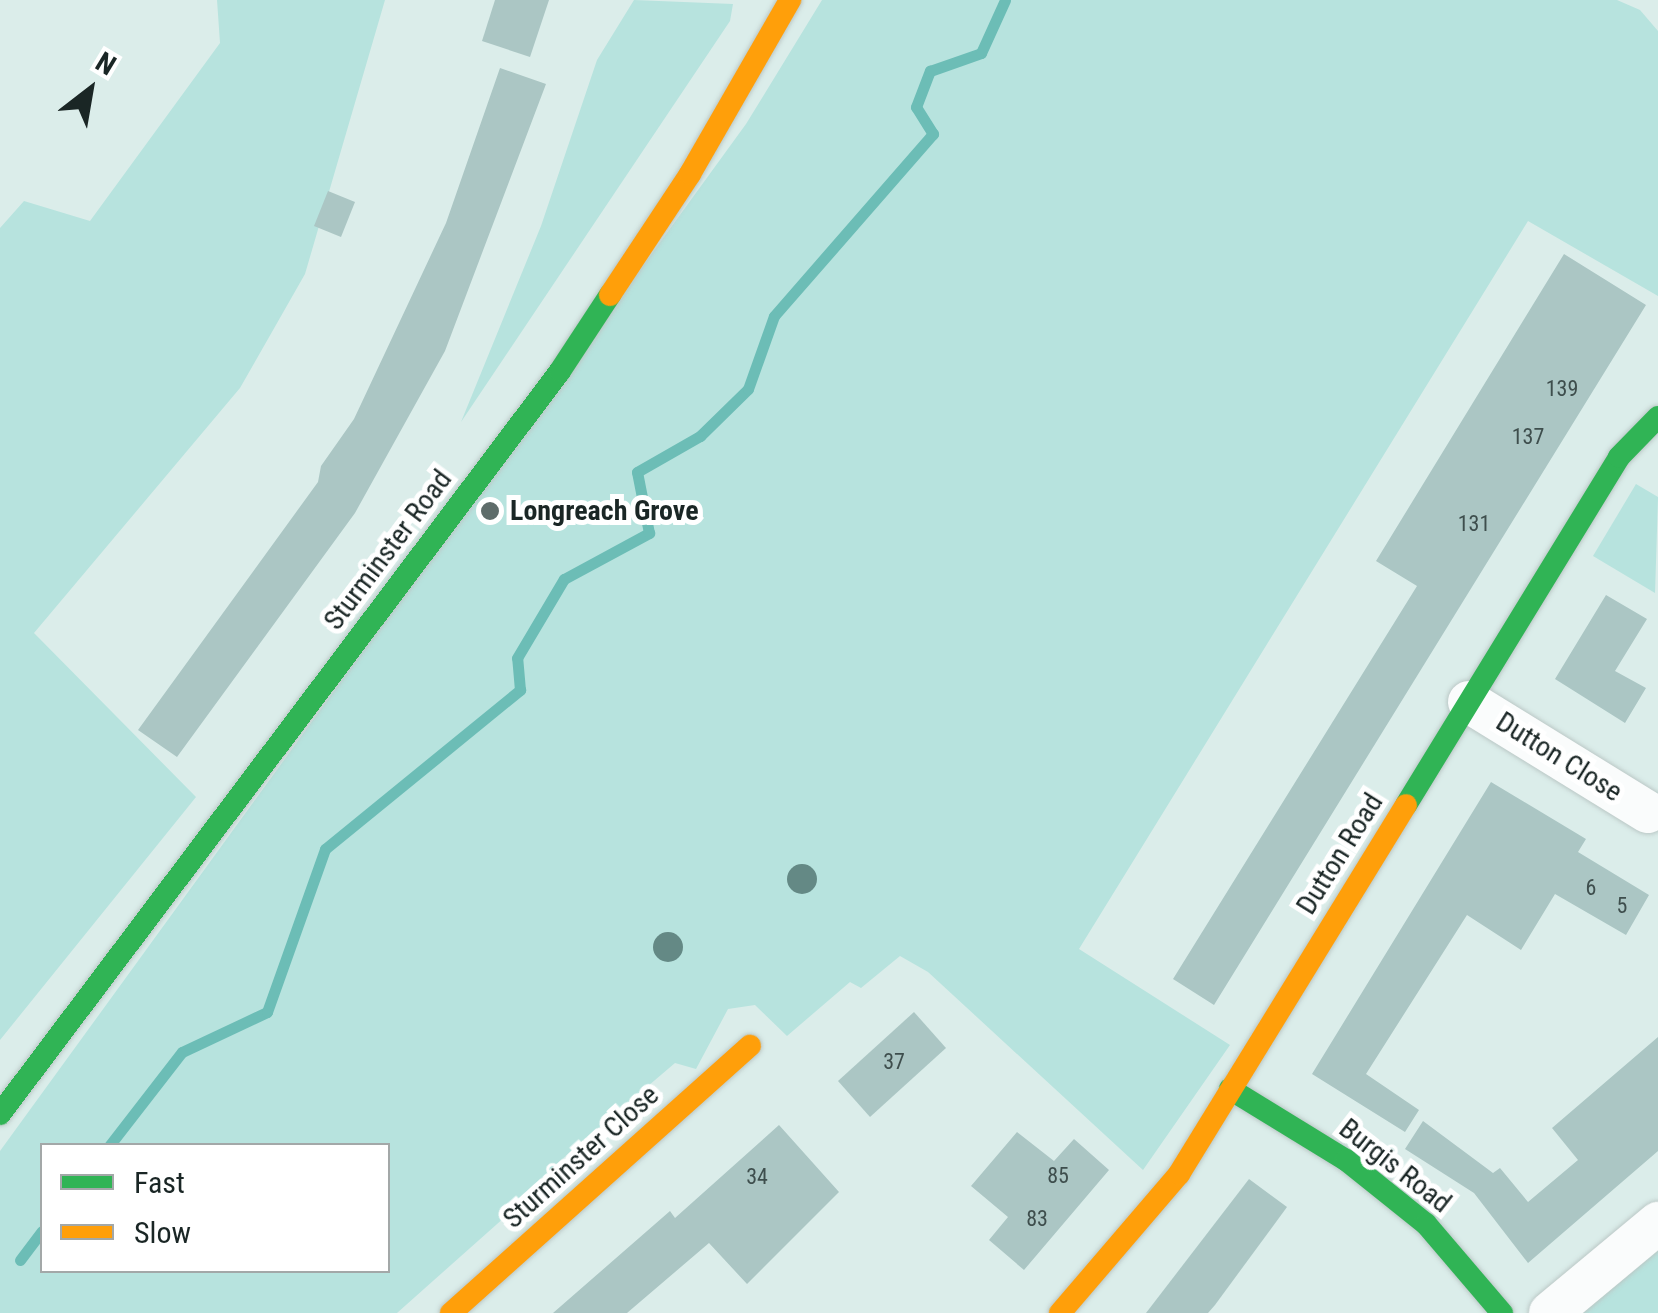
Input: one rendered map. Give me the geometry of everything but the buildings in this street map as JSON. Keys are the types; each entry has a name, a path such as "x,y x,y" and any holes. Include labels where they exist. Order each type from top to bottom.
{"street":[{"name":"Sturminster Road","path":"0,1114 560,371 690,174 788,1"},
{"name":"Dutton Road","path":"1060,1313 1168,1188 1619,457 1658,418"},
{"name":"Dutton Close","path":"1469,702 1648,812"},
{"name":"Sturminster Close","path":"451,1313 750,1046"},
{"name":"Burgis Road","path":"1230,1088 1346,1160 1426,1224 1502,1313"},
{"path":"1550,1313 1658,1223"}],"shaded area":[{"path":"217,0 385,0 305,274 240,388 34,633 196,797 0,1040 0,228 24,201 90,221 220,43"},
{"path":"634,0 733,4 730,21 461,422 541,226 597,60"},
{"path":"822,0 1617,0 1640,10 1658,31 1658,296 1528,221 1079,949 1230,1045 1143,1170 928,972 900,956 861,988 850,982 787,1036 755,1005 728,1009 696,1069 675,1063 547,1172 561,1188 533,1213 515,1208 397,1313 0,1313 0,1151 746,124"},
{"path":"1636,484 1658,497 1655,593 1593,556"},
{"path":"1658,1249 1658,1313 1583,1313"}],"waterway":[{"path":"111,1143 182,1052 267,1012 325,849 520,690 517,658 564,579 649,533 637,472 700,436 748,389 774,316 933,134 916,107 930,71 981,53 1005,0"},
{"path":"20,1260 40,1234"}],"traffic: fast":[{"path":"0,1114 560,371 610,295"},
{"path":"1406,805 1619,457 1658,417"},
{"path":"1230,1089 1346,1160 1426,1224 1502,1313"}],"traffic: slow":[{"path":"610,295 690,174 790,0"},
{"path":"1060,1313 1179,1174 1406,805"},
{"path":"451,1313 750,1046"}],"place":[{"name":"Longreach Grove","path":"490,511"}]}
